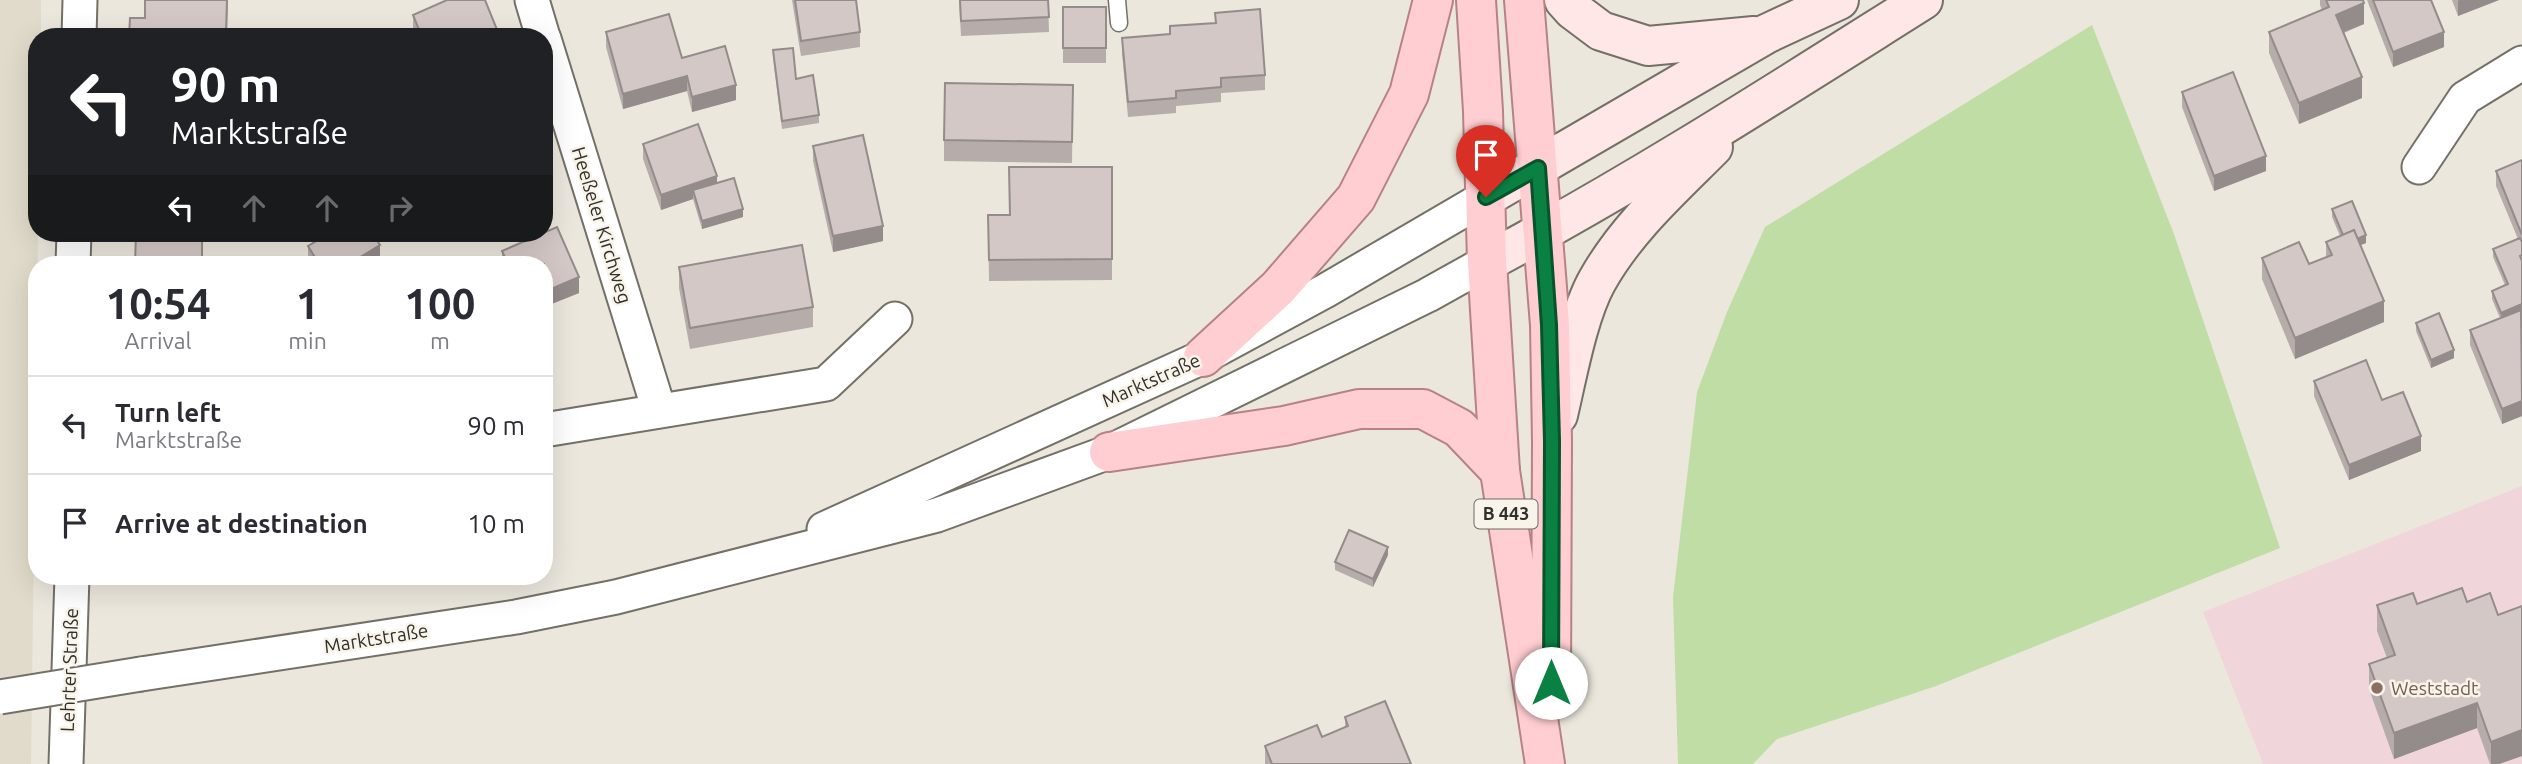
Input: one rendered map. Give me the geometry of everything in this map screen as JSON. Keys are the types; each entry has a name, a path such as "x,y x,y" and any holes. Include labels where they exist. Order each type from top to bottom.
{"main road":[{"path":"1203,357 1278,289 1356,198 1409,94 1433,0"},
{"name":"B 443","path":"1476,0 1487,262 1500,471 1545,764"},
{"name":"B 443","path":"1524,0 1549,325 1552,441 1550,764"},
{"path":"1109,452 1284,426 1359,410 1423,409 1459,429 1500,471"}],"street":[{"path":"79,28 80,0"},
{"name":"Heeßeler Kirchweg","path":"532,0 541,28"},
{"path":"1564,0 1601,31 1648,46 1766,34 1839,0"},
{"path":"1487,262 1543,232 1750,109 1923,0"},
{"name":"Marktstraße","path":"749,564 1203,357 1325,291 1766,34"},
{"path":"2420,167 2465,98 2522,63"},
{"name":"Heeßeler Kirchweg","path":"553,67 659,410"},
{"path":"1552,441 1570,363 1596,283 1627,234 1750,109"},
{"name":"Marktstraße","path":"0,697 516,617 616,597 937,515 1109,452 1428,295 1487,262"},
{"path":"553,428 826,384 895,319"},
{"name":"Lehrter Straße","path":"66,764 72,585"}],"lane":[{"path":"1117,0 1119,23"}],"shaded area":[{"path":"0,0 41,0 41,28 28,28 28,242 38,242 38,256 28,256 28,585 33,585 31,764 0,764"},
{"name":"Weststadt","path":"2522,486 2522,764 2263,764 2203,612"}],"green space":[{"path":"2092,25 2174,234 2280,548 1936,686 1777,739 1753,764 1678,764 1673,597 1697,392 1727,312 1765,227"}],"building":[{"path":"145,0 227,0 226,28 129,28 130,18 145,18"},
{"path":"447,0 485,0 496,28 418,28 413,15"},
{"path":"795,0 856,0 860,32 801,41"},
{"path":"960,0 1048,0 1049,17 961,21"},
{"path":"2326,0 2363,0 2364,3 2336,15 2362,77 2299,103 2269,32 2329,7"},
{"path":"2373,0 2431,0 2444,32 2393,52"},
{"path":"1063,7 1106,7 1106,48 1063,48"},
{"path":"1260,9 1265,75 1221,78 1221,87 1176,91 1176,98 1128,102 1122,38 1170,34 1170,26 1216,23 1215,13"},
{"path":"669,14 682,58 725,46 736,85 692,97 687,76 623,94 606,32"},
{"path":"793,48 796,79 813,75 819,115 782,121 773,50"},
{"path":"2233,72 2266,156 2214,176 2182,92"},
{"path":"945,83 1073,85 1072,142 944,140"},
{"path":"698,124 717,176 661,195 643,144"},
{"path":"863,135 883,226 833,236 813,146"},
{"path":"2522,160 2522,235 2496,171"},
{"path":"1009,167 1112,167 1112,259 989,260 988,215 1010,215"},
{"path":"734,178 743,209 702,221 693,190"},
{"path":"2352,201 2366,235 2357,239 2354,230 2343,235 2332,209"},
{"path":"557,227 579,277 553,288 553,256 504,256 502,251 523,242 553,242 553,229"},
{"path":"2354,230 2384,301 2295,338 2262,258 2299,242 2309,264 2332,255 2326,242"},
{"path":"2520,238 2522,304 2501,313 2492,291 2508,284 2493,249"},
{"path":"136,242 202,242 202,256 135,256"},
{"path":"315,242 378,242 380,245 362,256 314,256 308,246"},
{"path":"802,245 813,307 690,328 679,267"},
{"path":"2521,310 2522,401 2502,409 2470,330"},
{"path":"2439,313 2454,350 2431,360 2416,323"},
{"path":"2366,360 2382,400 2403,392 2421,436 2349,465 2314,381"},
{"path":"1349,530 1388,547 1373,579 1335,562"},
{"path":"2462,588 2467,602 2490,593 2498,615 2522,606 2522,730 2491,742 2477,703 2394,733 2369,664 2395,655 2377,605 2413,593 2417,604"},
{"path":"1385,701 1411,764 1272,764 1265,746 1317,725 1322,737 1348,726 1345,717"}],"place":[{"name":"Weststadt","path":"2377,688"}],"route":[{"path":"1486,197 1538,168 1549,325 1552,441 1551,683"}]}
